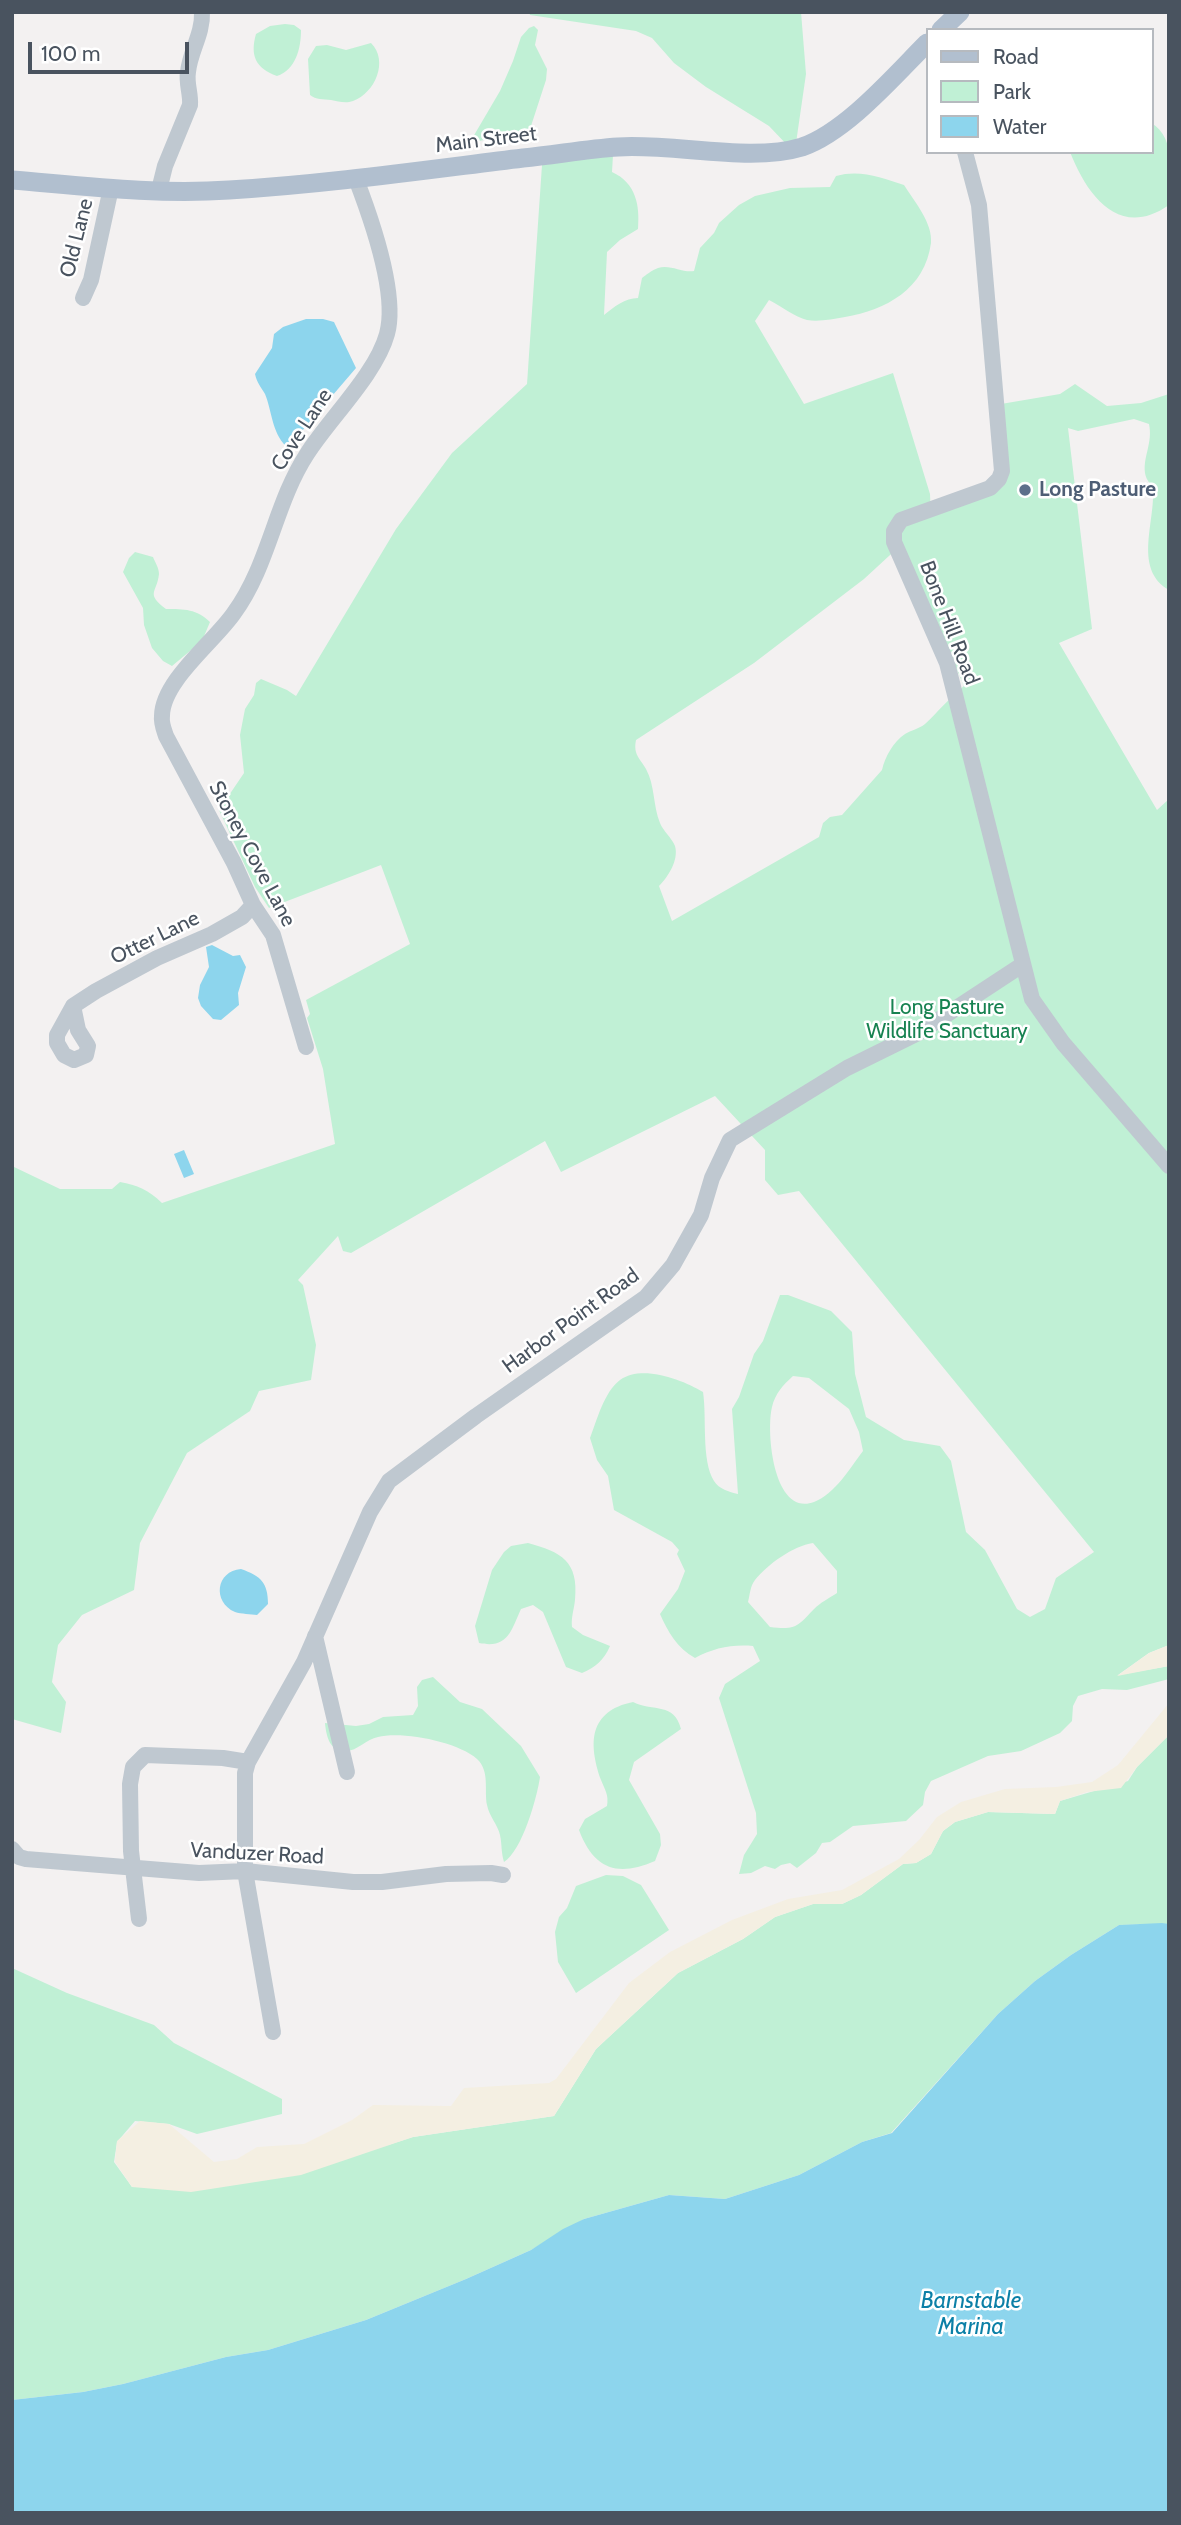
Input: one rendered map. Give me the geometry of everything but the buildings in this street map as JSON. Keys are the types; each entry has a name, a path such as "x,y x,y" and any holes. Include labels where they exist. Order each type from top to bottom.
{"main road":[{"path":"943,28 960,12"},
{"name":"Main Street","path":"12,180 111,188 228,190 356,179 621,146 757,153 800,148 839,126 926,46"}],"street":[{"path":"159,190 165,166 190,105 187,73 203,22 202,12"},
{"name":"Bone Hill Road","path":"966,154 979,205 1002,471 999,479 990,488 901,520 894,531 894,542 947,663 1022,965 1036,1008 1169,1166"},
{"name":"Cove Lane","path":"162,725 164,702 173,686 232,616 250,588 295,472 371,367 387,336 387,285 372,224 356,179"},
{"name":"Old Lane","path":"83,298 94,267 111,188"},
{"name":"Stoney Cove Lane","path":"162,725 253,905 273,935 306,1047"},
{"name":"Otter Lane","path":"73,1006 157,958 212,934 242,917 253,905"},
{"name":"Harbor Point Road","path":"248,1762 285,1699 370,1512 388,1481 485,1409 646,1297 673,1265 701,1214 712,1178 730,1140 847,1068 920,1032 1022,965"},
{"path":"315,1636 346,1772"},
{"path":"139,1919 131,1852 132,1767 145,1755 183,1755 248,1762 245,1773 245,1871 273,2032"},
{"name":"Vanduzer Road","path":"12,1849 19,1857 26,1859 199,1873 245,1871 353,1882 382,1882 446,1874 503,1875"}],"green space":[{"path":"529,12 801,12 806,74 796,143 789,147 769,126 706,87 674,63 652,38 636,31 530,15"},
{"path":"294,25 301,30 300,44 293,64 277,76 259,65 254,54 254,42 256,34 270,26"},
{"path":"534,26 538,30 535,45 547,69 531,126 528,131 479,141 473,137 500,91 521,37"},
{"path":"371,43 379,59 379,67 373,84 361,97 344,102 317,99 310,95 308,59 316,46 327,45 346,50"},
{"path":"1153,125 1160,130 1169,149 1169,205 1151,215 1135,218 1120,215 1107,208 1096,197 1071,154 1153,154"},
{"name":"Long Pasture Wildlife Sanctuary","path":"613,155 612,172 626,182 635,196 638,229 607,252 604,315 624,301 638,298 642,278 656,269 667,267 694,271 700,248 719,223 739,205 755,196 790,188 830,187 836,176 854,173 904,185 922,212 931,235 927,259 912,285 889,303 875,309 826,320 802,319 769,300 755,321 804,404 893,373 930,494 931,517 994,494 1004,485 1001,404 1060,394 1075,384 1107,406 1141,403 1169,394 1169,590 1158,581 1149,559 1153,493 1145,467 1150,437 1149,424 1134,419 1078,431 1068,428 1092,629 1059,643 1157,810 1169,799 1169,1645 1149,1653 1118,1675 1169,1666 1169,1679 1127,1690 1102,1689 1078,1696 1073,1706 1072,1721 1060,1733 1021,1751 988,1756 931,1781 925,1792 923,1805 906,1821 853,1826 830,1842 822,1843 816,1853 797,1868 790,1863 775,1869 765,1866 751,1873 739,1874 744,1855 757,1834 756,1813 719,1698 725,1684 760,1661 753,1646 716,1649 695,1658 678,1644 666,1627 660,1614 678,1589 685,1571 677,1554 679,1550 672,1542 614,1510 608,1476 597,1460 590,1438 614,1385 629,1375 639,1373 674,1379 703,1392 707,1462 710,1472 719,1486 738,1494 732,1409 754,1354 763,1341 780,1295 788,1295 831,1311 852,1332 855,1374 866,1417 904,1440 940,1446 951,1461 966,1532 985,1550 1017,1609 1030,1617 1045,1609 1056,1578 1094,1552 799,1191 778,1195 765,1180 765,1150 715,1096 561,1172 545,1141 351,1253 343,1251 338,1236 298,1280 303,1285 316,1345 311,1380 259,1391 250,1411 187,1453 140,1543 134,1590 82,1615 58,1645 52,1682 66,1702 61,1733 12,1719 12,1166 60,1189 112,1189 120,1182 142,1189 162,1203 335,1144 323,1069 307,1018 310,1014 306,1000 410,944 381,865 269,908 255,887 219,810 244,773 240,735 245,709 254,695 256,683 261,679 296,696 396,529 452,453 527,384 542,165","holes":["902,544 964,686 925,724 897,741 887,755 882,770 842,815 830,817 823,823 819,837 672,921 659,886 669,873 676,851 660,823 649,775 636,753 636,740 754,663 864,579","793,1376 809,1378 849,1409 859,1432 863,1451 835,1487 814,1502 800,1503 789,1497 775,1469 770,1419 777,1394","813,1543 837,1571 837,1593 795,1626 770,1627 748,1602 752,1585 774,1562"]},
{"path":"135,552 153,557 158,567 154,596 160,604 166,609 195,612 210,622 202,641 172,666 163,661 152,648 144,625 143,608 123,572"},
{"path":"528,1543 550,1550 571,1567 575,1587 572,1627 583,1635 610,1646 599,1662 582,1673 566,1667 543,1612 533,1605 521,1609 511,1631 502,1641 479,1643 475,1626 492,1570 511,1546"},
{"path":"433,1677 460,1702 482,1709 521,1746 540,1777 523,1836 511,1856 504,1862 499,1831 487,1805 484,1769 477,1759 457,1748 430,1739 378,1737 353,1750 344,1751 335,1748 327,1737 325,1723 356,1726 369,1724 383,1717 413,1715 418,1706 417,1687 422,1680"},
{"path":"633,1702 668,1711 678,1720 681,1729 634,1762 629,1780 660,1834 661,1845 655,1861 630,1869 619,1869 600,1862 592,1854 579,1830 585,1819 607,1806 607,1796 594,1753 596,1730 608,1713 618,1706"},
{"path":"1169,1735 1169,1924 1119,1925 1035,1981 998,2014 891,2133 862,2142 799,2175 725,2199 669,2195 584,2219 531,2250 466,2279 366,2320 268,2350 226,2357 83,2392 12,2400 12,1968 67,1993 154,2025 174,2043 282,2099 282,2114 197,2134 169,2124 135,2121 117,2142 114,2162 132,2187 369,2151 413,2137 554,2116 596,2049 678,1973 743,1939 775,1917 813,1904 842,1904 861,1895 903,1864 916,1863 931,1854 943,1831 955,1822 988,1812 1055,1814 1060,1801 1128,1781 1137,1767"},
{"path":"606,1875 623,1876 641,1885 669,1930 576,1993 558,1962 555,1932 559,1917 567,1908 576,1886"}],"sand":[{"path":"1169,1645 1169,1666 1117,1676 1149,1653"},
{"path":"1169,1703 1169,1735 1137,1767 1121,1788 1087,1792 1060,1801 1055,1814 988,1812 955,1822 943,1831 931,1854 916,1863 903,1864 861,1895 842,1904 813,1904 775,1917 743,1939 678,1973 596,2049 554,2116 413,2137 301,2175 191,2192 132,2187 115,2162 117,2141 140,2121 169,2124 214,2162 237,2159 257,2147 304,2144 352,2120 373,2105 451,2106 464,2088 549,2083 556,2079 629,1983 670,1952 732,1920 788,1899 842,1890 899,1859 937,1817 961,1802 1005,1789 1092,1782 1118,1765"}],"water":[{"path":"306,319 334,322 356,368 290,445 286,446 278,435 265,394 255,374 272,348 274,334 283,327"},
{"path":"212,945 233,956 240,955 246,967 238,993 239,1005 221,1020 213,1019 201,1006 198,998 200,985 209,967 206,947"},
{"path":"184,1150 194,1174 184,1178 174,1154"},
{"path":"241,1569 254,1574 262,1581 267,1591 268,1604 257,1615 235,1612 220,1595 222,1581 226,1575"},
{"name":"Barnstable Marina","path":"1169,1924 1169,2513 12,2513 12,2400 83,2392 226,2357 268,2350 366,2320 466,2279 531,2250 584,2219 669,2195 725,2199 799,2175 862,2142 892,2133 998,2014 1035,1981 1071,1955 1119,1925"}],"place":[{"name":"Long Pasture","path":"1025,490"}]}
